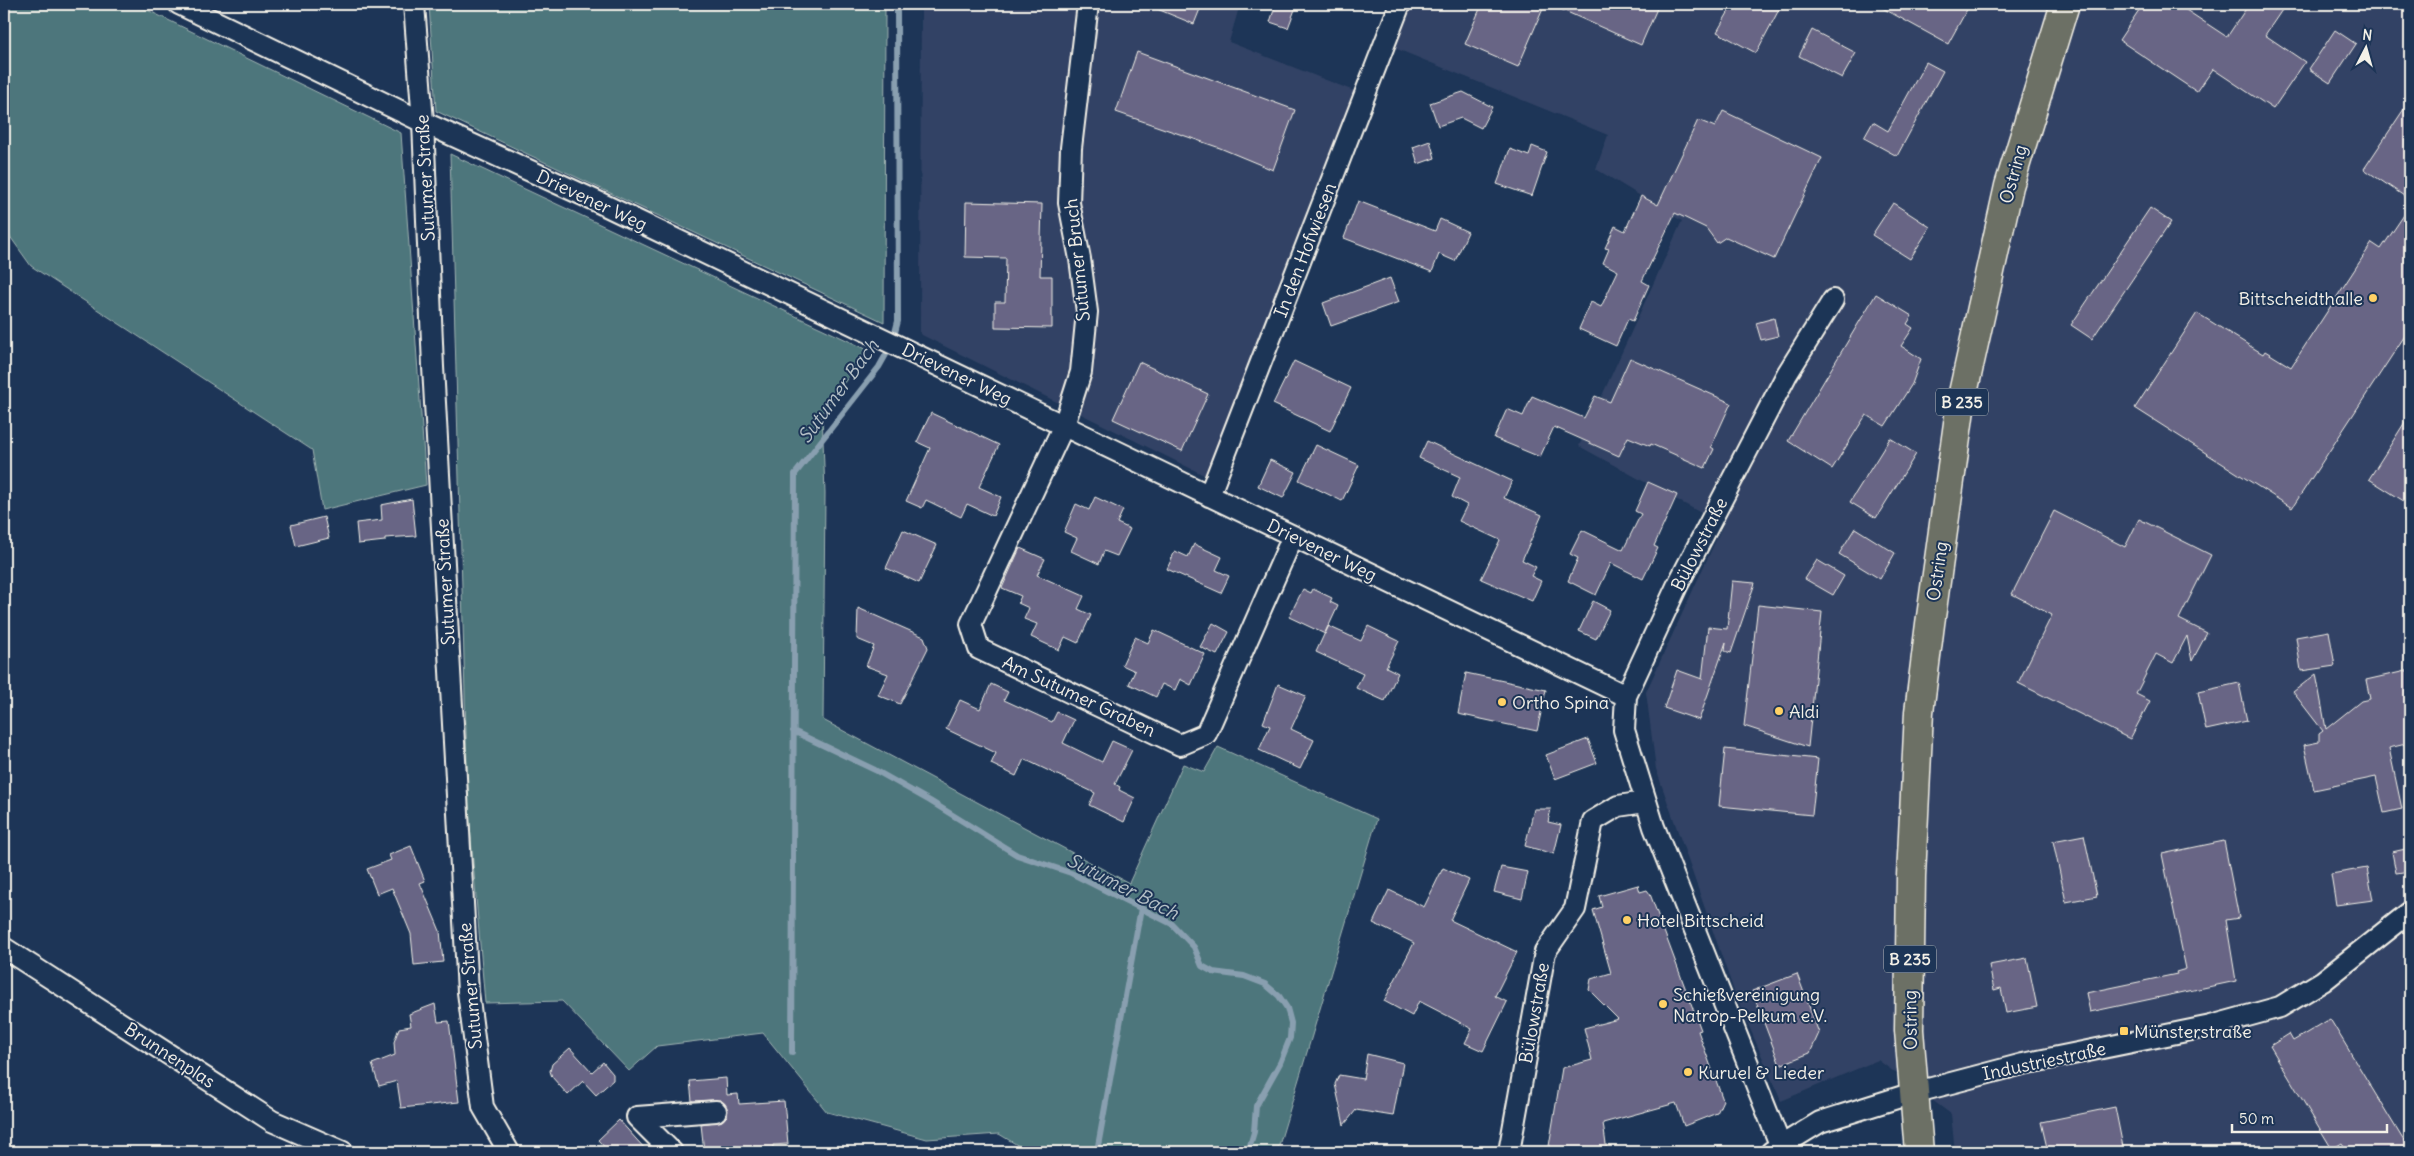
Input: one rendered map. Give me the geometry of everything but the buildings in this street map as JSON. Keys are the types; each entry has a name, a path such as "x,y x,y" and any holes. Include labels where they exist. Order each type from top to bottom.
{"main road":[{"name":"Ostring","path":"1919,1152 1909,1030 1911,876 1919,712 1930,624 1964,393 2009,186 2065,4"}],"street":[{"name":"Drievener Weg","path":"179,4 423,122 594,200 891,342 1626,696"},
{"name":"Sutumer Straße","path":"414,4 423,122 434,376 468,992 483,1107 502,1151"},
{"name":"Sutumer Bruch","path":"1064,425 1081,372 1086,312 1080,259 1068,203 1071,148 1088,4"},
{"name":"In den Hofwiesen","path":"1209,496 1400,4"},
{"name":"Bülowstraße","path":"1778,1150 1645,802 1624,730 1626,696 1677,586 1766,414 1787,374 1833,300"},
{"name":"Am Sutumer Graben","path":"1064,425 971,624 979,649 1180,745 1206,734 1293,536"},
{"name":"Bülowstraße","path":"1509,1152 1545,952 1575,909 1592,821 1618,806 1645,802"},
{"name":"Industriestraße","path":"1913,1093 2023,1064 2212,1026 2280,1007 2323,981 2410,912"},
{"name":"Brunnenplas","path":"4,948 272,1120 343,1152"},
{"path":"1778,1150 1820,1122 1913,1093"},
{"path":"672,1152 637,1117 716,1111"}],"shaded area":[{"path":"921,4 1240,4 1229,42 1359,93 1206,476 920,334"},
{"path":"1389,4 2410,4 2410,1152 1955,1152 1951,1114 1878,1060 1781,1101 1734,991 1656,769 1646,692 1723,525 1579,446 1682,221 1596,169 1608,135 1375,40"}],"green space":[{"path":"4,4 135,4 401,133 426,485 322,510 312,450 31,266 4,228"},
{"path":"429,4 885,4 884,322 436,111"},
{"path":"450,154 868,350 822,413 825,493 823,720 1129,883 1183,764 1204,772 1218,747 1377,819 1277,1152 1029,1152 999,1134 927,1139 827,1112 763,1033 657,1046 629,1071 562,1001 485,1003 468,803"}],"waterway":[{"name":"Sutumer Bach","path":"792,1052 795,474 879,367 892,344 898,321 897,4"},
{"name":"Sutumer Bach","path":"793,731 875,770 930,801 1017,855 1071,873 1172,924 1194,947 1202,966 1213,972 1244,976 1265,984 1279,996 1287,1008 1291,1023 1290,1038 1280,1063 1256,1106 1254,1132 1248,1152"},
{"path":"1098,1146 1141,908"}],"place":[{"name":"Bittscheidthalle","path":"2373,298"},
{"name":"Ortho Spina","path":"1502,702"},
{"name":"Aldi","path":"1779,711"},
{"name":"Hotel Bittscheid","path":"1627,920"},
{"name":"Schießvereinigung Natrop-Pelkum e.V.","path":"1663,1004"},
{"name":"Münsterstraße","path":"2124,1031"},
{"name":"Kuruel & Lieder","path":"1688,1072"}]}
